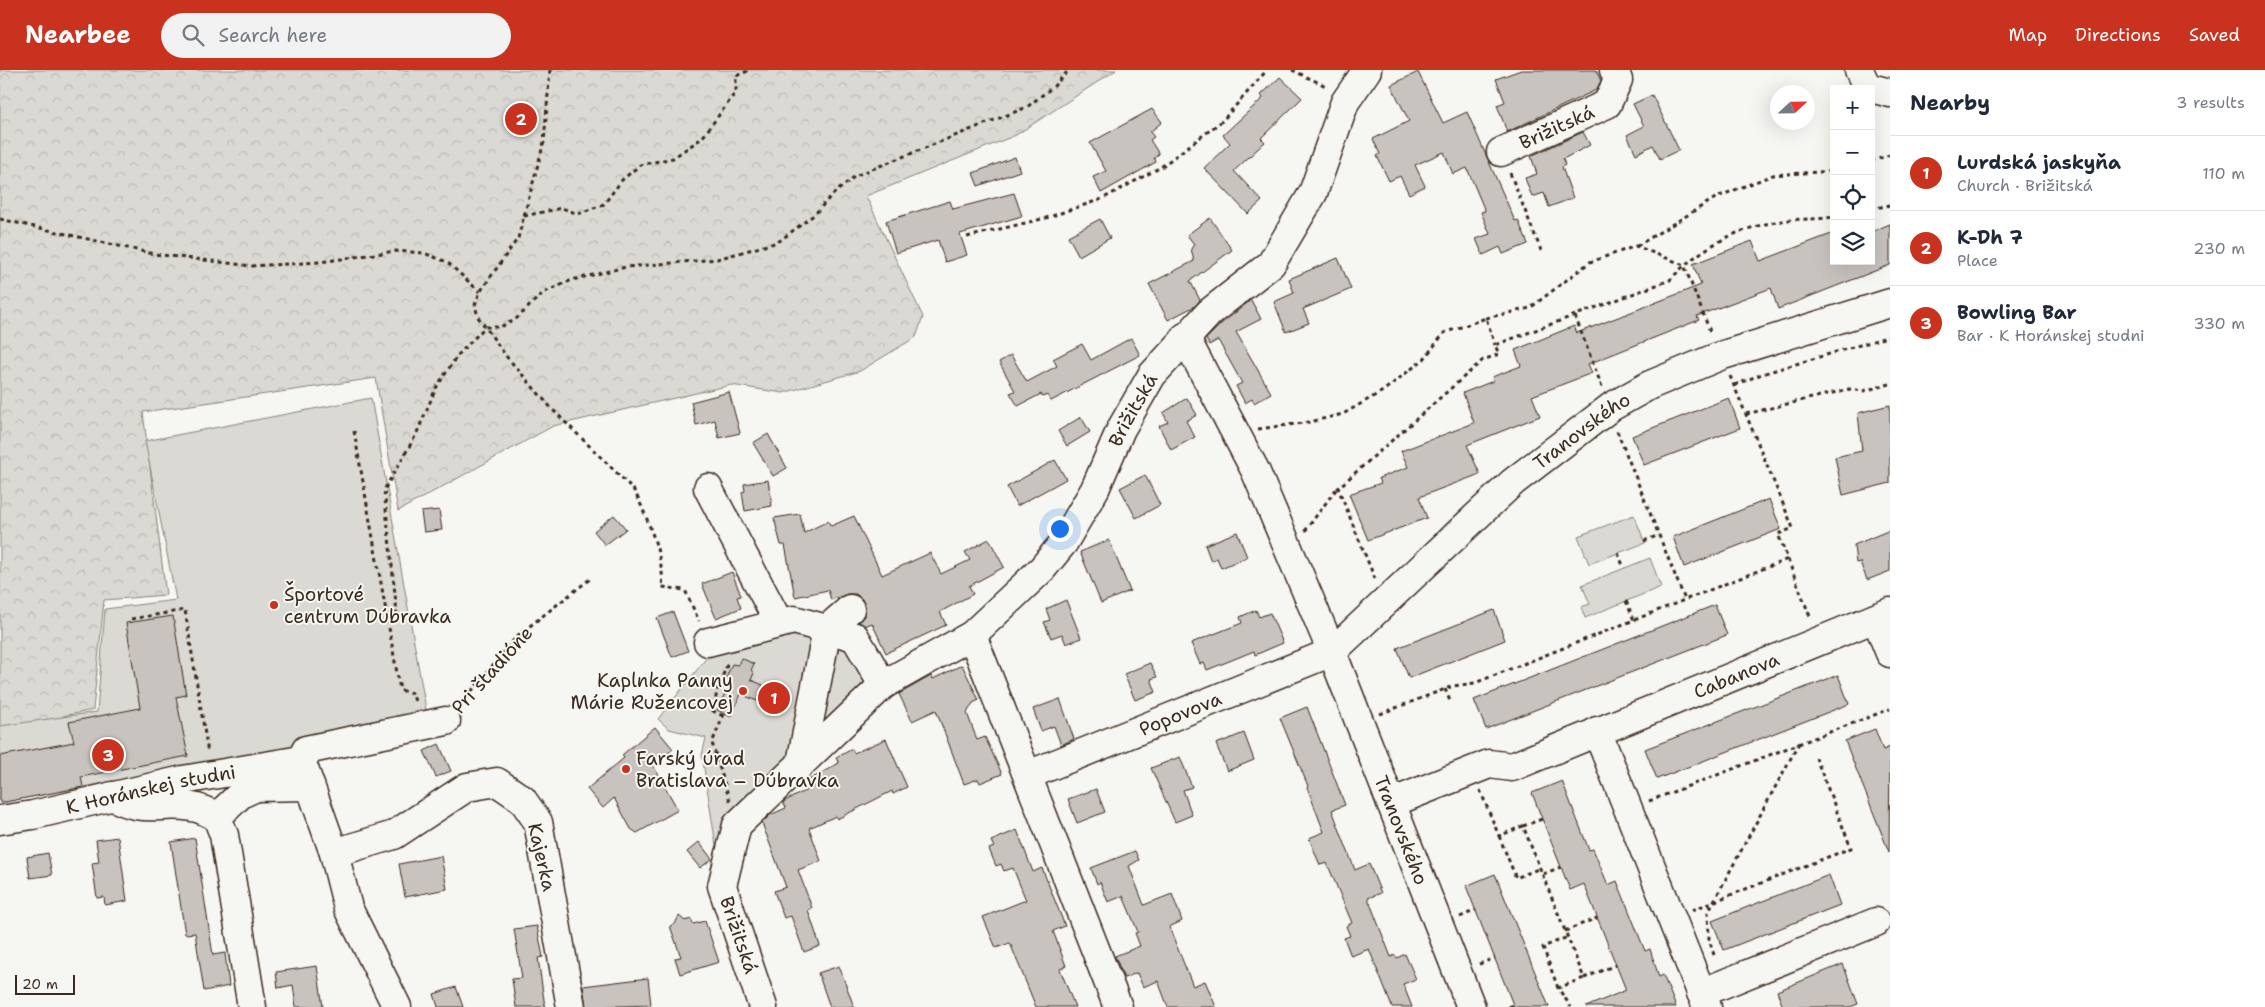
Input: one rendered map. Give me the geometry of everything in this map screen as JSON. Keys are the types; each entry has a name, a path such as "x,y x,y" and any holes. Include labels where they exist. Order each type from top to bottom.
{"street":[{"name":"Brižitská","path":"763,1007 722,886 737,825 883,685 972,635 1042,569 1064,542 1095,489 1120,429 1152,375 1210,312 1271,264 1313,194 1344,102 1367,70"},
{"name":"Brižitská","path":"1501,152 1607,104 1618,80 1614,70"},
{"path":"1859,70 1867,87 1890,94"},
{"name":"Tranovského","path":"1332,652 1513,482 1611,407 1650,385 1698,364 1890,303"},
{"name":"Tranovského","path":"1185,337 1255,470 1332,652 1472,1007"},
{"path":"708,488 779,623"},
{"path":"801,763 827,629 850,609"},
{"name":"Cabanova","path":"1391,803 1489,764 1512,767 1883,615 1890,652"},
{"path":"708,642 794,620 855,637 883,685"},
{"path":"972,635 1118,1007"},
{"name":"Popovova","path":"1028,775 1332,652"},
{"name":"Pri štadióne","path":"301,760 306,750 446,721"},
{"path":"1597,731 1704,1000 1876,922"},
{"path":"301,760 334,853 348,908 397,1007"},
{"name":"K Horánskej studni","path":"0,820 33,815 183,780 301,760"},
{"name":"Kajerka","path":"334,853 394,835 467,787 497,782 522,799 538,822 570,1007"},
{"path":"217,817 241,794 256,787 310,786"},
{"path":"112,796 135,806 148,808 192,806 217,817 224,834 252,1007"}],"path":[{"path":"550,70 544,142 518,238 480,292 475,305 478,317 506,356 554,410 633,489 641,504 658,557 664,579 662,587 685,590 708,642 722,648 728,664 718,687 713,711 724,715 712,743 737,825"},
{"path":"524,216 562,208 578,214 604,204 622,180 640,165 673,158 702,138 736,92 736,76 750,70"},
{"path":"387,616 397,613 384,490 416,435 436,388 457,356 485,327 500,328 515,320 543,292 572,280 626,266 717,260 778,242 815,214 830,197 855,176 1028,107 1054,86 1069,70"},
{"path":"967,237 1046,218 1102,199 1161,167 1222,121 1267,70"},
{"path":"1292,70 1325,85 1344,102"},
{"path":"1501,152 1542,253"},
{"path":"1875,160 1890,155"},
{"path":"1235,431 1310,422 1343,414 1383,391 1417,364 1444,333 1486,318 1530,308 1590,262 1636,246 1717,197 1773,175 1830,171"},
{"path":"1875,208 1890,205"},
{"path":"1495,345 1670,280 1684,265 1722,238 1776,222 1830,217"},
{"path":"0,219 154,254 252,266 320,262 396,251 424,252 447,262 480,292"},
{"path":"1636,246 1684,265 1709,331"},
{"path":"1575,316 1596,371"},
{"path":"1304,533 1338,488 1483,360 1499,354 1486,318"},
{"path":"1819,641 1778,534 1793,528 1734,385 1762,374 1890,336"},
{"path":"1746,414 1850,389 1863,391 1890,384"},
{"path":"1616,430 1685,600"},
{"path":"354,431 400,690"},
{"path":"1338,488 1378,587"},
{"path":"1644,541 1659,536"},
{"path":"1618,553 1624,568"},
{"path":"1373,716 1445,689 1475,683 1788,559"},
{"name":"Pri štadióne","path":"446,721 474,690 517,636 590,579"},
{"path":"1626,601 1634,620"},
{"path":"131,619 185,610 208,752"},
{"path":"1445,689 1450,701"},
{"path":"1628,810 1890,708"},
{"path":"1714,958 1708,912 1800,742"},
{"path":"1671,918 1851,848 1816,758"},
{"path":"1480,790 1516,878 1540,868"},
{"path":"1499,836 1542,819"},
{"path":"1523,826 1584,978"},
{"path":"1543,874 1561,867"},
{"path":"1452,920 1476,910"},
{"path":"1565,931 1597,918"},
{"path":"1568,937 1542,947 1558,988 1571,1007"},
{"path":"1471,967 1495,958"},
{"path":"1558,988 1616,965"},
{"path":"1509,1007 1514,1005"}],"green space":[{"path":"0,70 1116,70 1016,135 866,196 923,317 916,337 860,371 783,393 731,385 553,426 398,511 376,378 143,412 166,595 104,600 93,710 63,716 63,737 0,737"},
{"name":"Športové centrum Dúbravka","path":"371,398 428,721 0,803 0,726 97,712 105,609 176,600 145,441"},
{"path":"1634,515 1645,543 1589,564 1578,536"},
{"path":"1650,558 1661,587 1585,618 1581,607 1590,604 1582,585"},
{"path":"792,628 847,647 869,683 731,822 716,846 702,755 706,738 669,729 658,719 719,642"}],"building":[{"path":"1521,70 1596,70 1601,81 1596,90 1507,132 1497,105 1505,102 1496,79"},
{"path":"1418,72 1443,123 1467,112 1515,221 1518,220 1528,244 1503,254 1500,247 1483,255 1476,239 1490,234 1481,212 1485,211 1467,168 1453,174 1444,152 1415,165 1425,186 1409,194 1400,176 1389,181 1377,156 1380,154 1373,139 1409,121 1391,85"},
{"path":"1280,77 1302,98 1261,138 1265,142 1234,171 1262,201 1248,214 1204,168 1230,143 1223,135 1263,98 1261,95"},
{"path":"1652,95 1679,150 1660,159 1653,145 1636,154 1627,135 1644,126 1633,104"},
{"path":"1152,109 1162,122 1150,132 1154,137 1150,140 1159,154 1154,158 1156,162 1101,193 1093,177 1106,171 1090,143"},
{"path":"1583,132 1590,145 1563,159 1565,165 1562,167 1573,198 1549,207 1544,193 1532,197 1525,178 1537,174 1531,156"},
{"path":"1015,157 1020,171 978,186 973,173"},
{"path":"1014,193 1022,216 960,234 967,255 945,262 938,240 896,253 886,221 950,201 953,209"},
{"path":"1210,218 1232,250 1190,281 1200,300 1195,306 1168,320 1149,284 1194,261 1191,249 1194,244 1187,235"},
{"path":"1100,219 1110,238 1079,256 1068,236"},
{"path":"1890,224 1890,265 1778,309 1771,288 1697,316 1699,320 1588,364 1592,373 1532,396 1540,416 1467,445 1480,474 1419,497 1427,518 1368,540 1349,494 1381,483 1379,478 1408,467 1401,451 1474,423 1463,393 1493,381 1492,377 1521,366 1515,350 1574,326 1577,333 1701,285 1693,264 1752,241 1760,261 1830,235 1830,265 1875,265 1875,230"},
{"path":"1338,258 1351,289 1303,309 1309,323 1286,332 1274,302 1294,293 1289,279"},
{"path":"1251,300 1261,319 1236,332 1271,393 1254,403 1252,399 1245,403 1236,386 1242,383 1218,340 1209,345 1206,339 1221,324"},
{"path":"1131,338 1140,355 1051,401 1047,395 1043,397 1041,394 1018,406 1010,393 1015,391 999,362 1011,355 1027,382 1057,366 1053,359 1082,344 1091,360"},
{"path":"729,392 740,433 719,438 715,420 696,425 691,402"},
{"path":"1187,398 1197,415 1186,421 1195,437 1171,450 1159,426 1168,422 1163,413"},
{"path":"1729,398 1740,428 1644,465 1632,436"},
{"path":"1890,405 1890,483 1843,495 1835,457 1862,451 1858,413"},
{"path":"1081,417 1090,432 1067,446 1058,431"},
{"path":"768,434 787,468 773,476 753,443"},
{"path":"1055,460 1066,479 1017,506 1007,487"},
{"path":"1145,475 1160,505 1136,518 1120,488"},
{"path":"768,480 772,506 745,511 742,492 745,491 744,484"},
{"path":"1769,499 1781,529 1684,567 1673,537"},
{"path":"439,510 442,530 424,532 421,512"},
{"path":"800,514 804,533 828,521 831,526 854,516 882,575 930,553 941,574 970,560 965,552 989,539 1004,567 969,586 973,594 940,612 946,625 886,653 872,623 865,626 859,622 865,615 865,606 862,599 856,594 847,594 831,600 828,590 795,597 785,545 781,545 774,518"},
{"path":"614,515 626,529 605,545 594,531"},
{"path":"1890,530 1890,571 1867,580 1860,562 1856,563 1854,545"},
{"path":"1237,532 1247,557 1221,568 1217,558 1211,561 1205,545"},
{"path":"1109,540 1130,591 1101,603 1080,552"},
{"path":"732,572 741,596 737,597 741,608 716,618 702,584"},
{"path":"1066,600 1081,638 1066,644 1062,634 1051,638 1044,622 1050,620 1046,609"},
{"path":"1715,605 1727,635 1486,729 1474,700"},
{"path":"1256,610 1259,617 1270,613 1283,643 1255,655 1254,651 1207,670 1204,663 1200,664 1191,643 1242,623 1240,617"},
{"path":"1494,610 1505,640 1409,678 1397,648"},
{"path":"673,612 688,651 672,657 657,618"},
{"path":"173,616 186,695 176,697 188,756 81,777 83,787 0,803 0,756 74,742 69,722 140,708 126,623"},
{"name":"Kaplnka Panny Márie Ružencovej","path":"741,658 754,664 751,670 754,673 751,680 763,685 757,701 741,694 731,717 717,710 727,689 722,687 732,664 738,665"},
{"path":"1150,663 1157,677 1151,679 1156,692 1135,700 1124,674"},
{"path":"962,665 979,700 973,703 967,713 977,740 985,737 1002,774 980,783 978,779 964,784 936,710 912,721 899,694 931,676 933,679"},
{"path":"1838,675 1849,704 1657,779 1645,749"},
{"path":"1060,699 1074,739 1061,745 1054,726 1041,731 1033,709"},
{"path":"1307,707 1345,805 1332,810 1355,870 1369,864 1381,893 1368,898 1391,957 1395,955 1397,958 1405,954 1416,979 1403,984 1412,1007 1392,1007 1369,949 1351,956 1344,938 1350,936 1346,926 1352,923 1327,863 1320,865 1309,838 1324,832 1308,786 1280,718"},
{"path":"655,727 673,749 653,765 678,810 637,833 631,829 614,798 603,808 587,789 624,758 622,755"},
{"path":"1875,729 1883,750 1890,747 1889,852 1845,741"},
{"path":"1244,733 1254,760 1227,771 1216,744"},
{"path":"886,739 907,787 893,794 892,791 837,819 836,816 809,828 821,861 798,870 812,908 808,910 820,946 804,952 791,916 784,918 774,891 786,887 762,823 770,815 786,808 783,803 785,801 813,787 809,780 839,763 836,758 852,749 854,753"},
{"path":"439,744 451,771 436,777 424,751"},
{"path":"1180,757 1192,787 1183,790 1192,815 1175,822 1151,768"},
{"path":"1562,781 1589,850 1593,849 1608,885 1617,881 1645,951 1650,949 1659,977 1663,975 1676,1007 1586,1007 1626,990 1584,884 1570,890 1532,793"},
{"path":"1096,789 1105,812 1077,823 1068,799"},
{"path":"1017,830 1033,872 1042,868 1065,926 1053,931 1066,966 1060,969 1075,1007 1036,1007 1010,943 996,948 983,917 1026,900 1013,868 1004,871 1001,864 996,866 989,849 994,847 991,841"},
{"path":"118,837 127,901 105,905 104,897 97,898 92,863 99,862 96,840"},
{"path":"195,838 213,955 225,953 229,986 204,991 195,933 185,934 171,842"},
{"path":"699,842 712,859 700,868 687,852"},
{"path":"1135,851 1139,860 1129,866 1144,905 1172,894 1182,921 1169,927 1193,986 1205,981 1216,1007 1168,1007 1158,981 1143,987 1137,973 1124,978 1115,956 1140,946 1135,933 1138,932 1123,896 1108,902 1100,882 1097,884 1091,868"},
{"path":"48,853 52,875 30,878 27,857"},
{"path":"441,856 447,889 405,897 399,864"},
{"path":"1495,874 1549,1007 1514,1007 1466,886"},
{"path":"1829,875 1840,905 1724,950 1712,921"},
{"path":"679,916 685,921 691,919 693,924 705,921 719,962 680,974 675,958 681,957 670,926 675,924"},
{"path":"537,926 543,957 538,958 545,1007 516,1007 512,979 522,978 514,929"},
{"path":"1843,964 1858,1004 1850,1007 1783,1007 1777,991"},
{"path":"317,966 323,1007 296,1007 293,985 278,988 276,972"},
{"path":"839,966 854,1007 830,1007 818,973"},
{"path":"648,978 651,1005 586,1007 583,986"},
{"path":"456,987 463,1007 438,1007 434,994"}],"place":[{"name":"K-Dh 7","path":"521,119"},
{"name":"Športové centrum Dúbravka","path":"274,605"},
{"name":"Kaplnka Panny Márie Ružencovej","path":"743,691"},
{"name":"Lurdská jaskyňa","path":"774,698"},
{"name":"Bowling Bar","path":"108,755"},
{"name":"Farský úrad Bratislava – Dúbravka","path":"626,769"}]}
